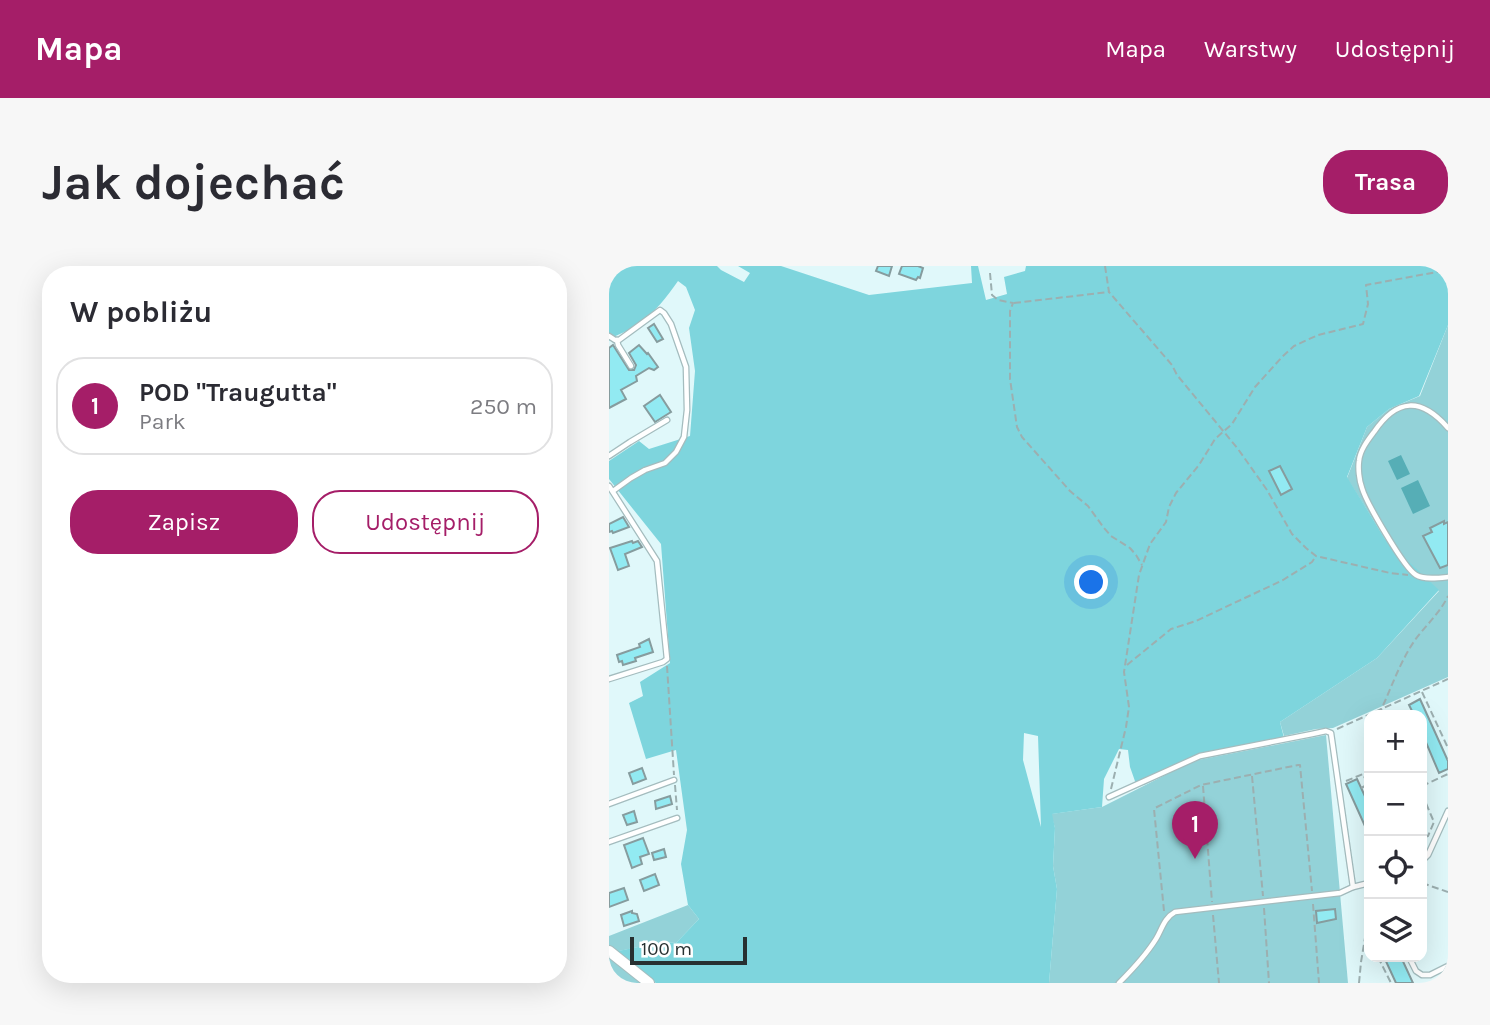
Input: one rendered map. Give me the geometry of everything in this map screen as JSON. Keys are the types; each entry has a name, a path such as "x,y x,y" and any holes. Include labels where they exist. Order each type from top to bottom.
{"street":[{"path":"609,951 649,983"}],"lane":[{"path":"609,336 619,341 660,310 671,324 686,368 687,410 684,438 676,452 665,463 638,474 613,491"},
{"path":"617,340 631,366"},
{"path":"1448,428 1433,413 1420,406 1407,405 1390,413 1376,428 1359,459 1361,487 1402,561 1414,575 1448,577"},
{"path":"609,456 667,420"},
{"path":"609,486 657,561 667,659 663,663 609,679"},
{"path":"1109,797 1200,757 1312,734 1331,733 1353,887"},
{"path":"609,804 674,780"},
{"path":"1427,856 1448,811"},
{"path":"609,842 677,818"},
{"path":"1119,983 1175,912 1340,893 1364,884"},
{"path":"1412,962 1416,971 1422,975 1430,975 1448,966"}],"path":[{"path":"1105,266 1109,292 1173,365 1177,375 1238,449 1267,490 1292,534 1316,556 1390,573 1414,575"},
{"path":"1109,797 1129,707 1124,672 1142,565 1150,544 1166,522 1176,493 1199,465 1215,439 1232,424 1255,387 1294,346 1318,335 1363,324 1369,304 1366,285 1448,270"},
{"path":"990,273 992,295 998,300 1013,303 1109,292"},
{"path":"1013,303 1010,311 1010,379 1017,427 1022,437 1070,491 1088,506 1104,528 1136,555 1142,565"},
{"path":"1126,665 1171,629 1196,621 1283,580 1312,562 1316,556"},
{"path":"1381,710 1399,667 1415,640 1444,606 1448,596"},
{"path":"667,659 677,818"},
{"path":"1381,710 1448,679"},
{"path":"1421,691 1448,748"},
{"path":"1424,708 1428,706"},
{"path":"1331,733 1364,717"},
{"path":"1432,726 1436,723"},
{"path":"1439,741 1444,739"},
{"path":"1165,922 1154,809 1203,785 1300,765 1319,983"},
{"path":"1338,785 1363,774 1364,776"},
{"path":"1427,784 1448,774"},
{"path":"1252,775 1269,983"},
{"path":"1203,785 1219,983"},
{"path":"1427,806 1434,822 1428,836"},
{"path":"1427,885 1448,892"},
{"path":"1359,983 1364,942"},
{"path":"1380,962 1391,983"}],"shaded area":[{"path":"609,266 717,266 744,282 750,273 738,266 781,266 869,295 972,283 971,266 978,266 986,300 1007,294 1004,277 1025,271 1026,266 1448,266 1448,325 1419,396 1389,409 1367,427 1347,477 1385,539 1439,590 1377,658 1280,722 1285,742 1193,761 1144,785 1136,784 1128,750 1119,749 1104,779 1102,807 1052,814 1055,828 1053,866 1057,889 1049,983 656,983 618,951 663,942 676,943 699,919 688,905 681,864 687,830 676,750 646,759 629,703 643,696 640,682 670,663 661,544 609,479 609,461 639,441 649,449 690,436 695,371 689,328 695,310 686,287 678,281 645,319 609,341","holes":["1024,733 1038,736 1041,827 1023,760"]},
{"path":"1448,325 1448,677 1374,710 1364,710 1364,714 1333,728 1284,736 1280,722 1377,658 1439,591 1385,539 1347,478 1367,427 1389,409 1420,396"},
{"path":"1401,455 1410,474 1397,480 1388,461"},
{"path":"1418,480 1430,506 1413,514 1401,488"},
{"path":"1326,735 1348,983 1049,983 1057,889 1053,866 1055,828 1051,814 1102,807 1193,761"},
{"path":"688,905 699,919 676,943 663,942 619,951 656,983 609,983 609,936"}],"building":[{"path":"878,266 892,266 889,276 876,271"},
{"path":"902,266 923,268 920,278 916,280 899,274"},
{"path":"654,324 663,339 657,342 648,328"},
{"path":"613,345 629,370 634,370 636,365 629,353 639,345 658,367 654,370 649,368 636,376 637,381 621,390 626,399 609,408 609,348"},
{"path":"660,395 671,412 655,422 644,406"},
{"path":"1280,466 1292,489 1281,495 1269,471"},
{"path":"623,517 629,527 609,532 609,524"},
{"path":"1444,521 1444,524 1448,522 1448,565 1440,568 1423,536 1432,532 1430,528"},
{"path":"638,541 642,547 625,554 629,566 618,570 610,548"},
{"path":"649,639 653,652 623,665 622,661 619,662 617,655 640,647 639,644"},
{"path":"1420,699 1425,710 1412,710 1409,705"},
{"path":"1427,714 1448,761 1448,769 1439,773 1427,745"},
{"path":"642,768 646,779 633,784 629,773"},
{"path":"1357,779 1364,794 1364,824 1346,784"},
{"path":"670,796 672,804 656,809 655,801"},
{"path":"634,811 637,822 627,825 623,815"},
{"path":"643,838 649,854 640,857 642,864 632,868 624,845"},
{"path":"664,849 666,857 654,860 652,853"},
{"path":"655,874 659,885 644,891 640,880"},
{"path":"624,888 628,900 609,907 609,893"},
{"path":"1335,909 1336,919 1317,923 1316,911"},
{"path":"632,911 637,914 639,921 624,926 621,915"},
{"path":"1386,962 1403,962 1413,983 1396,983"}],"place":[{"name":"POD \"Traugutta\"","path":"1195,859"}]}
